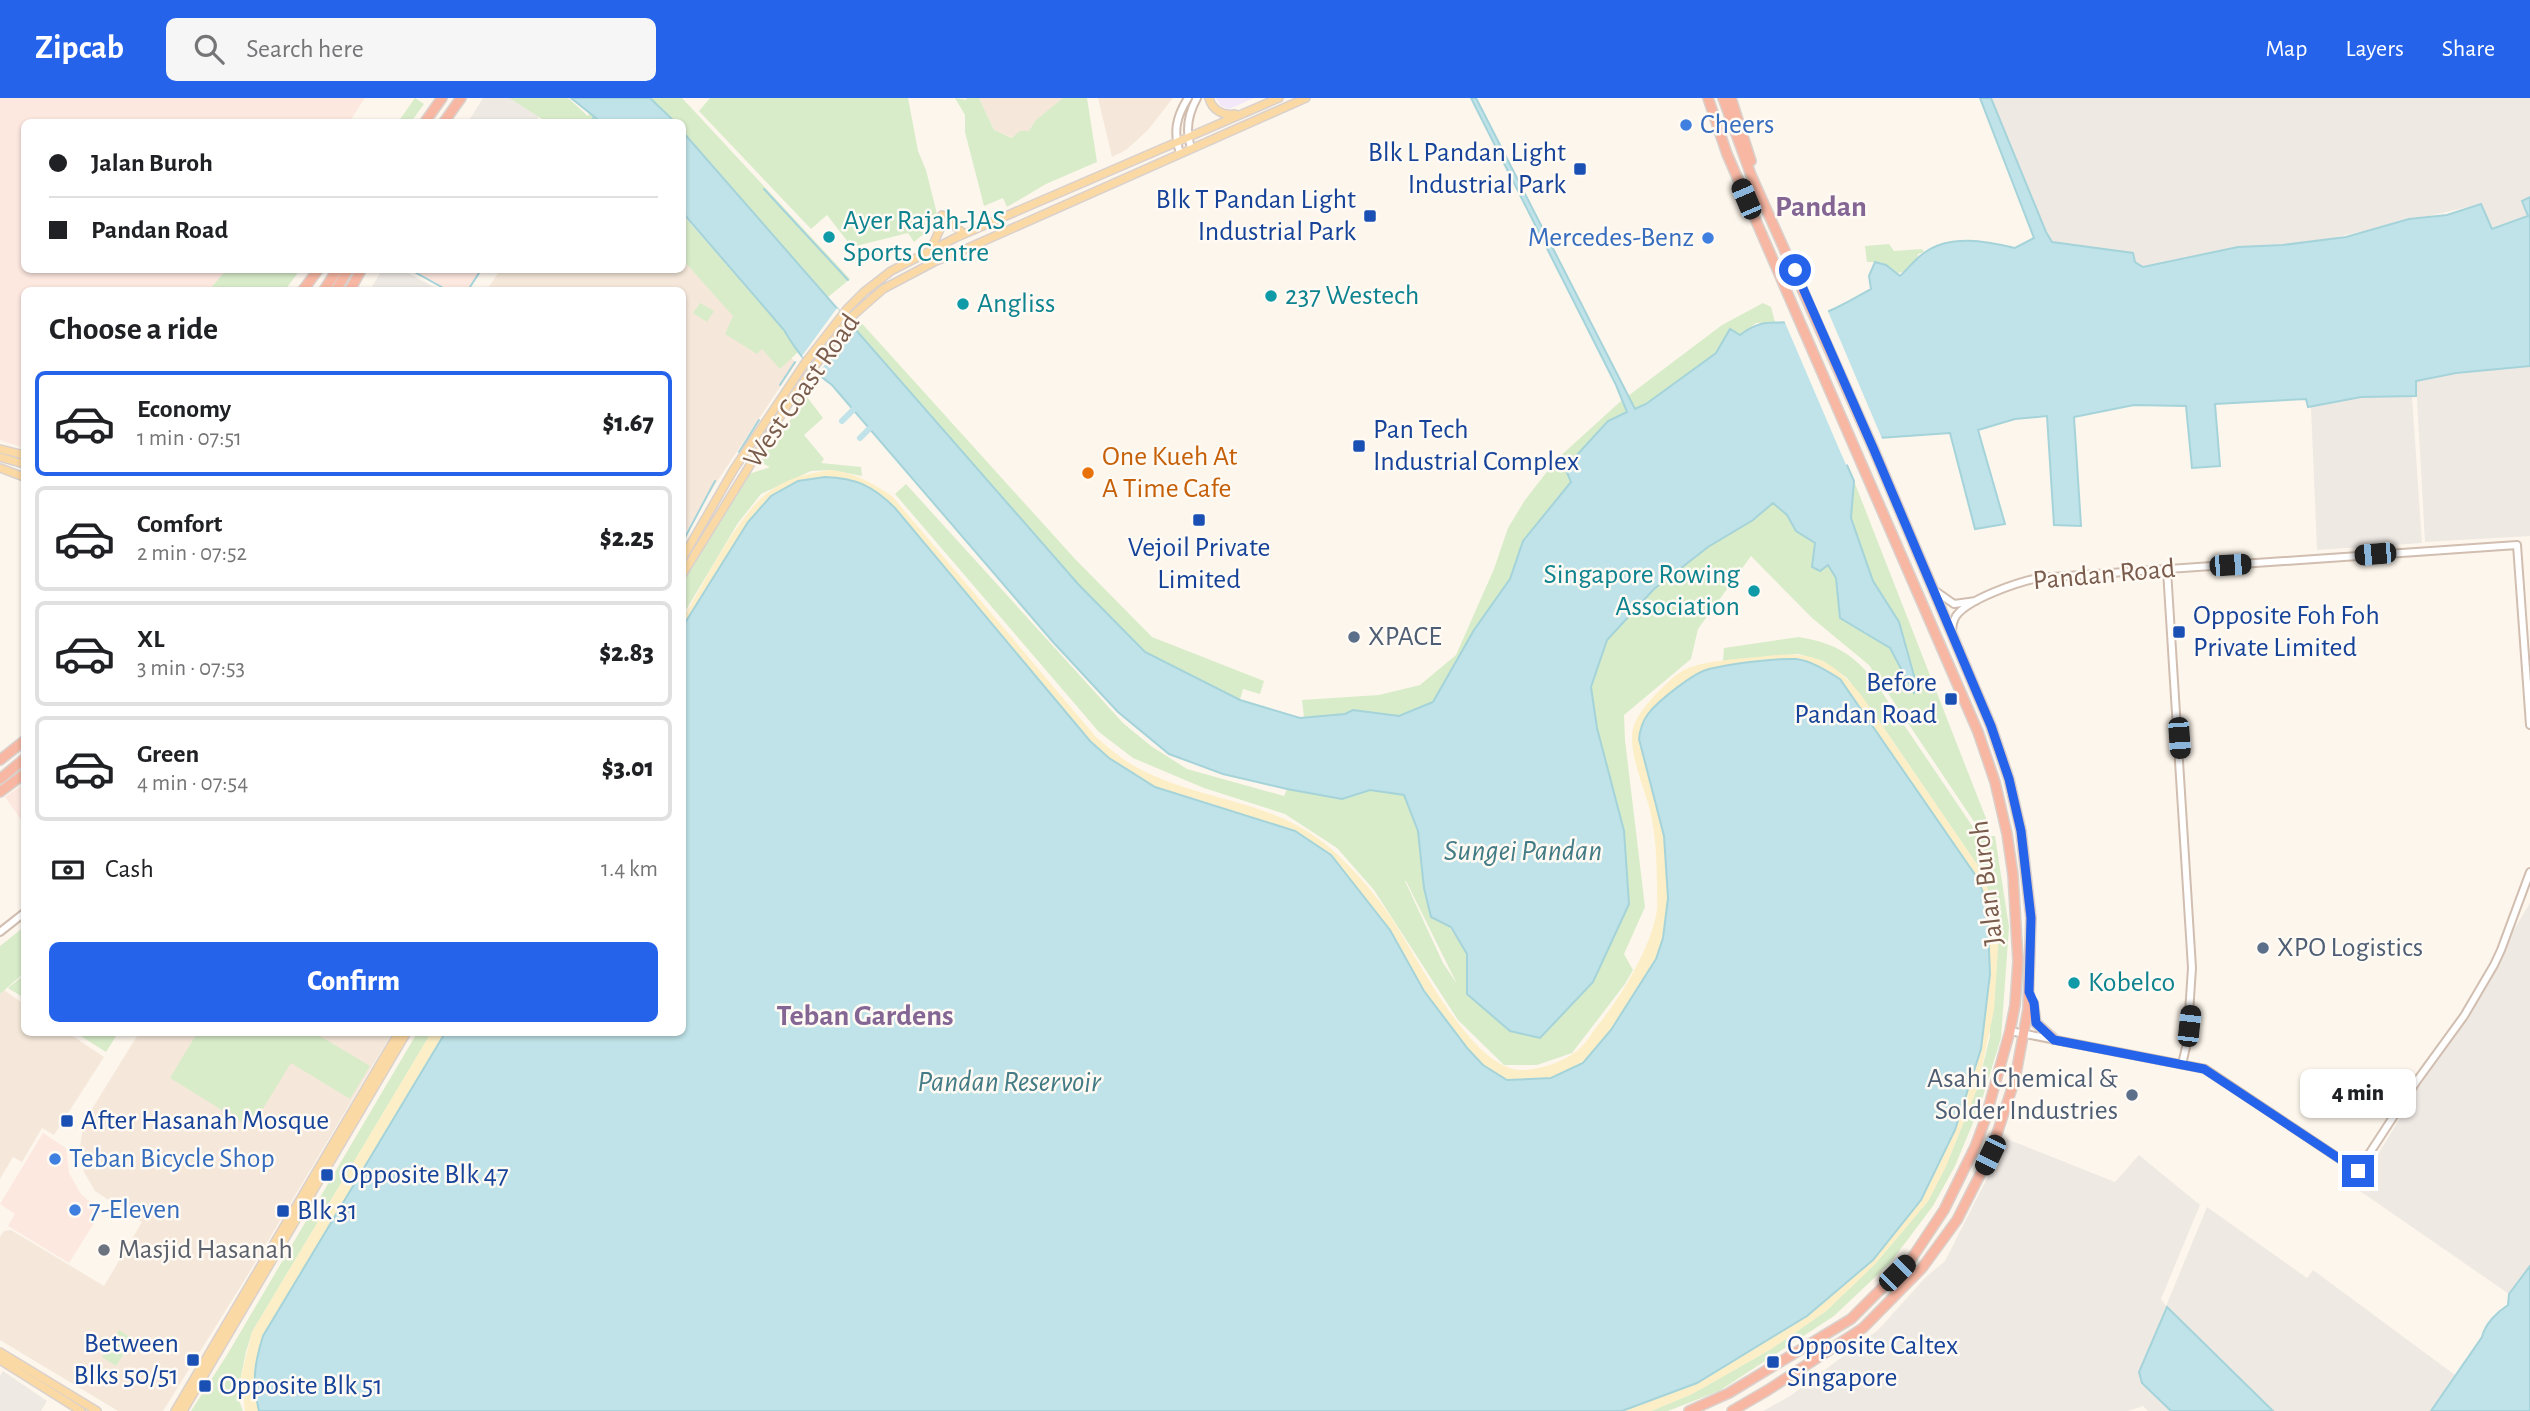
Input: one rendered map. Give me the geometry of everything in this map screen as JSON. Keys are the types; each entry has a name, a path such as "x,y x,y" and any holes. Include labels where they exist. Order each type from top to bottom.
{"highway":[{"path":"427,119 442,98"},
{"path":"446,119 461,98"},
{"name":"Jalan Buroh","path":"1689,1411 1730,1393 1851,1319 1912,1258 1944,1210 1975,1147 2010,1031 2017,977 2013,876 1995,782 1978,732 1727,154 1708,98"},
{"name":"Jalan Buroh","path":"1723,98 1751,175 1874,450 1928,583 1991,726 2009,779 2021,831 2031,918 2025,1034 2015,1079 1990,1155 1957,1220 1922,1268 1863,1328 1768,1391 1732,1411"},
{"path":"1731,98 1753,166 1751,175"},
{"path":"0,760 21,744"},
{"path":"0,779 21,762"},
{"path":"0,792 21,776"},
{"path":"2017,977 2025,976 2030,971"},
{"path":"2029,992 2034,1003 2036,1023 2054,1040"}],"main road":[{"path":"1209,98 1211,104 1224,114 1245,113"},
{"name":"West Coast Road","path":"686,568 738,482 864,292 891,271 964,234 1279,98"},
{"name":"West Coast Road","path":"686,552 734,469 805,363 847,315 883,289 936,261 1306,98"},
{"path":"930,250 940,229 942,215 964,234"},
{"path":"0,449 21,454"},
{"path":"0,457 21,463"},
{"path":"0,468 21,476"},
{"path":"175,1411 397,1036"},
{"path":"183,1411 405,1036"},
{"path":"0,1352 97,1411"},
{"path":"0,1360 81,1411"}],"street":[{"path":"1180,153 1176,141 1177,122 1188,98"},
{"path":"1191,148 1187,136 1191,109 1197,98"},
{"name":"Pandan Road","path":"1928,583 1941,597 1959,604 1976,601 2038,578 2516,545 2530,725"},
{"path":"2166,570 2180,750 2192,968 2191,1009 2182,1064"},
{"name":"Pandan Road","path":"1953,638 1952,627 1956,617 1976,601"},
{"path":"2010,1031 2211,1072 2358,1171 2416,1082 2464,1016 2494,965 2530,872"},
{"path":"0,932 21,915"}],"shaded area":[{"path":"0,98 365,98 351,119 21,119 21,273 223,273 212,287 21,287 21,447 0,440"},
{"path":"483,98 509,98 539,116 538,119 470,119"},
{"path":"979,98 1063,98 1029,131 1013,138 994,130"},
{"path":"1098,98 1173,98 1148,130 1126,150 1112,157"},
{"path":"1216,98 1254,98 1229,109 1221,106"},
{"path":"1992,98 2530,98 2530,197 2522,201 2529,216 2492,229 2481,204 2298,246 2143,267 2135,262 2052,242"},
{"path":"686,239 796,363 686,532 686,287 489,287 498,273 686,273"},
{"path":"380,273 408,273 434,287 372,287"},
{"path":"418,273 479,273 470,287 443,287"},
{"path":"2530,366 2530,536 2425,542 2416,381 2456,373"},
{"path":"2361,397 2412,397 2422,543 2317,550 2311,407"},
{"path":"21,786 21,820 5,797"},
{"path":"2530,903 2530,1266 2509,1294 2357,1189"},
{"path":"4,990 21,1002 21,1036 72,1036 104,1057 54,1135 42,1128 22,1162 13,1157 0,1179 0,994"},
{"path":"137,1036 390,1036 163,1411 118,1411 0,1340 0,1237 4,1231 11,1230 104,1286 142,1222 95,1191 84,1172 80,1147 83,1127"},
{"path":"43,1133 66,1148 69,1173 81,1194 101,1212 69,1263 8,1226 15,1214 0,1204"},
{"path":"2007,1139 2115,1182 2139,1155 2200,1205 2161,1299 2166,1306 2207,1207 2307,1278 2313,1270 2455,1375 2431,1411 2273,1411 2167,1307 2142,1383 2171,1411 2148,1411 2143,1406 2128,1411 1763,1411 1790,1396 1878,1330 1926,1277 1945,1261"},
{"path":"3,1371 47,1401 41,1411 0,1411 0,1376"}],"green space":[{"path":"415,98 424,104 413,119 400,119"},
{"path":"509,98 568,98 588,116 589,113 597,119 542,119"},
{"path":"650,98 682,98 850,279 828,297 686,134 686,119 672,119"},
{"path":"710,98 908,98 918,151 926,170 937,214 932,227 914,242 908,233 852,247 827,215 811,229 699,111"},
{"path":"955,98 979,98 994,130 1012,138 1020,131 1029,131 1036,120 1063,98 1087,98 1097,162 1046,184 1007,207 1003,198 984,206 965,132 965,115"},
{"path":"686,219 784,330 798,352 780,369 762,349 757,354 725,334 733,316 686,263"},
{"path":"1889,244 1894,251 1922,249 1924,252 1918,254 1917,265 1913,270 1898,273 1880,262 1867,262 1865,246"},
{"path":"223,273 298,273 287,287 212,287"},
{"path":"700,303 714,311 707,322 693,313"},
{"path":"1763,303 1771,307 1775,322 1756,323 1740,335 1730,329 1716,353 1646,404 1635,409 1628,396 1722,325"},
{"path":"857,318 1076,560 1152,637 1264,681 1260,694 1243,689 1240,700 1145,652 1078,584 851,324"},
{"path":"804,393 823,418 804,435 824,459 821,463 861,467 862,476 832,470 811,471 761,494 738,523 686,610 686,577 749,474 770,467 758,461 792,418 796,402"},
{"path":"1622,400 1627,412 1584,448 1565,468 1571,481 1523,541 1510,579 1474,630 1433,702 1399,716 1353,710 1345,714 1304,717 1302,700 1379,695 1420,685 1456,655 1494,569 1508,528 1525,500 1556,460"},
{"path":"1854,481 1989,826 1979,829 1869,665 1812,618 1751,556 1698,629 1691,659 1624,715 1645,907 1624,954 1633,970 1572,1053 1537,1065 1504,1065 1458,1020 1374,890 1337,848 1285,814 1204,788 1133,758 1099,732 895,494 906,484 1123,723 1151,746 1187,769 1284,796 1287,789 1342,799 1370,790 1404,795 1418,831 1424,888 1467,954 1468,994 1510,1031 1540,1038 1597,728 1591,687 1607,640 1655,589 1708,547 1753,520 1773,503 1787,515 1796,531 1815,543 1836,578 1840,618 1890,648 1914,692 1899,622 1873,581 1851,518","holes":["1406,881 1457,984 1443,963"]},
{"path":"1799,637 1822,642 1840,650 1865,670 1977,833 1995,836 2009,927 2001,1038 1980,1106 1955,1166 1933,1206 1890,1263 1834,1316 1719,1391 1668,1411 1651,1411 1692,1394 1771,1349 1826,1311 1875,1264 1928,1201 1946,1166 1978,1086 1990,1036 1978,866 1875,715 1847,678 1823,661 1798,654 1723,661 1724,648"},
{"path":"21,929 21,976 0,994 0,946"},
{"path":"21,977 21,996 8,988"},
{"path":"81,1036 116,1036 106,1052"},
{"path":"195,1036 320,1036 370,1066 350,1099 291,1063 251,1128 170,1078"},
{"path":"415,1036 429,1036 252,1332 237,1395 243,1411 191,1411 227,1355"},
{"path":"119,1330 133,1339 116,1366 102,1357"}],"sand":[{"path":"831,470 848,474 863,479 892,496 1096,737 1120,757 1164,780 1273,814 1299,826 1324,843 1369,888 1464,1030 1483,1051 1502,1065 1521,1070 1556,1063 1581,1047 1625,987 1641,958 1652,929 1657,912 1655,840 1650,810 1632,744 1634,725 1643,709 1676,675 1700,664 1775,655 1804,656 1827,663 1861,695 1978,866 1991,897 1999,933 1994,1010 1978,1086 1946,1166 1928,1201 1875,1264 1826,1311 1771,1349 1692,1394 1651,1411 1622,1411 1697,1383 1807,1316 1955,1130 1981,1049 1990,974 1639,739 1664,836 1668,898 1663,938 1656,959 1611,1030 1583,1063 1551,1078 1507,1080 1483,1065 1468,1049 1424,991 1390,930 1216,805 1155,787 1109,758 1090,741 895,508 771,496 748,522 686,621 686,613 743,519 773,489 805,475"},
{"path":"429,1036 443,1036 263,1336 255,1394 259,1411 245,1411 241,1377 252,1332"}],"water":[{"path":"571,98 650,98 672,119 597,119"},
{"name":"Sungei Pandan","path":"1471,98 1476,98 1635,409 1646,404 1716,353 1730,329 1740,335 1764,323 1793,322 1811,317 1838,307 1871,289 1869,276 1875,262 1886,265 1900,276 1924,253 1945,243 1980,241 2015,248 2034,238 1980,98 1991,98 2052,242 2133,253 2135,262 2143,267 2238,247 2283,245 2346,237 2409,219 2447,215 2481,204 2492,229 2528,216 2522,201 2530,197 2530,366 2456,373 2416,381 2416,396 2361,397 2308,407 2306,399 2215,404 2220,466 2192,468 2186,406 2134,405 2074,417 2081,526 2054,525 2047,416 2015,419 1978,430 2005,524 1975,529 1950,433 1850,440 1843,456 1854,481 1851,518 1873,581 1899,622 1918,690 1914,693 1890,648 1840,618 1836,578 1828,565 1820,571 1812,567 1815,543 1796,531 1787,515 1773,503 1753,520 1708,547 1654,589 1607,640 1591,687 1597,728 1624,831 1629,904 1593,982 1540,1038 1510,1031 1467,994 1467,954 1451,927 1431,917 1424,888 1418,831 1404,795 1370,790 1342,799 1223,774 1169,754 1118,712 1053,642 832,385 805,360 784,330 686,216 686,136 1078,584 1145,652 1240,700 1300,718 1345,714 1353,710 1399,716 1433,702 1474,630 1510,579 1523,541 1571,482 1565,468 1608,421 1627,412 1616,385"},
{"name":"Pandan Reservoir","path":"825,477 855,481 879,494 895,508 1090,741 1109,758 1155,787 1295,831 1331,855 1390,930 1424,991 1468,1049 1483,1065 1507,1080 1551,1078 1583,1063 1611,1030 1656,959 1663,938 1668,898 1664,836 1639,739 1648,714 1685,682 1718,667 1764,660 1796,659 1814,664 1840,679 1978,879 1987,904 1990,974 1981,1049 1955,1130 1921,1200 1873,1260 1807,1316 1697,1383 1622,1411 259,1411 255,1373 263,1336 443,1036 686,1036 686,621 748,522 771,496 798,481"},
{"path":"2530,1266 2530,1411 2431,1411 2489,1323 2508,1305 2509,1294"},
{"path":"2167,1307 2273,1411 2171,1411 2142,1383 2139,1372"}],"pier":[{"path":"837,308 853,326 818,374 802,356"},
{"path":"1827,309 1883,441 1853,444 1847,456 1850,463 1846,465 1783,318 1798,318"}],"waterway":[{"path":"764,189 848,280"},
{"path":"416,273 442,287"},
{"path":"470,287 479,273"},
{"path":"780,385 795,362"},
{"path":"842,421 853,410"},
{"path":"739,452 759,420"},
{"path":"860,438 869,429"},
{"path":"686,535 715,481"}],"place":[{"name":"Cheers","path":"1686,125"},
{"name":"Blk L Pandan Light Industrial Park","path":"1580,169"},
{"name":"Blk T Pandan Light Industrial Park","path":"1370,216"},
{"name":"Ayer Rajah-JAS Sports Centre","path":"829,237"},
{"name":"Mercedes-Benz","path":"1708,238"},
{"name":"237 Westech","path":"1271,296"},
{"name":"Angliss","path":"963,304"},
{"name":"Pan Tech Industrial Complex","path":"1359,446"},
{"name":"One Kueh At A Time Cafe","path":"1088,473"},
{"name":"Vejoil Private Limited","path":"1199,520"},
{"name":"Singapore Rowing Association","path":"1754,591"},
{"name":"Opposite Foh Foh Private Limited","path":"2179,632"},
{"name":"XPACE","path":"1354,637"},
{"name":"Before Pandan Road","path":"1951,699"},
{"name":"XPO Logistics","path":"2263,948"},
{"name":"Kobelco","path":"2074,983"},
{"name":"Asahi Chemical & Solder Industries","path":"2132,1095"},
{"name":"After Hasanah Mosque","path":"67,1121"},
{"name":"Teban Bicycle Shop","path":"55,1159"},
{"name":"Opposite Blk 47","path":"327,1175"},
{"name":"7-Eleven","path":"75,1210"},
{"name":"Blk 31","path":"283,1211"},
{"name":"Masjid Hasanah","path":"104,1250"},
{"name":"Between Blks 50/51","path":"193,1360"},
{"name":"Opposite Caltex Singapore","path":"1773,1362"},
{"name":"Opposite Blk 51","path":"205,1386"}],"district":[{"name":"Pandan","path":"1821,207"},
{"name":"Teban Gardens","path":"865,1016"}],"route":[{"path":"1795,270 1991,726 2009,779 2021,831 2031,918 2029,992 2034,1003 2037,1026 2054,1040 2211,1072 2358,1171"}]}
